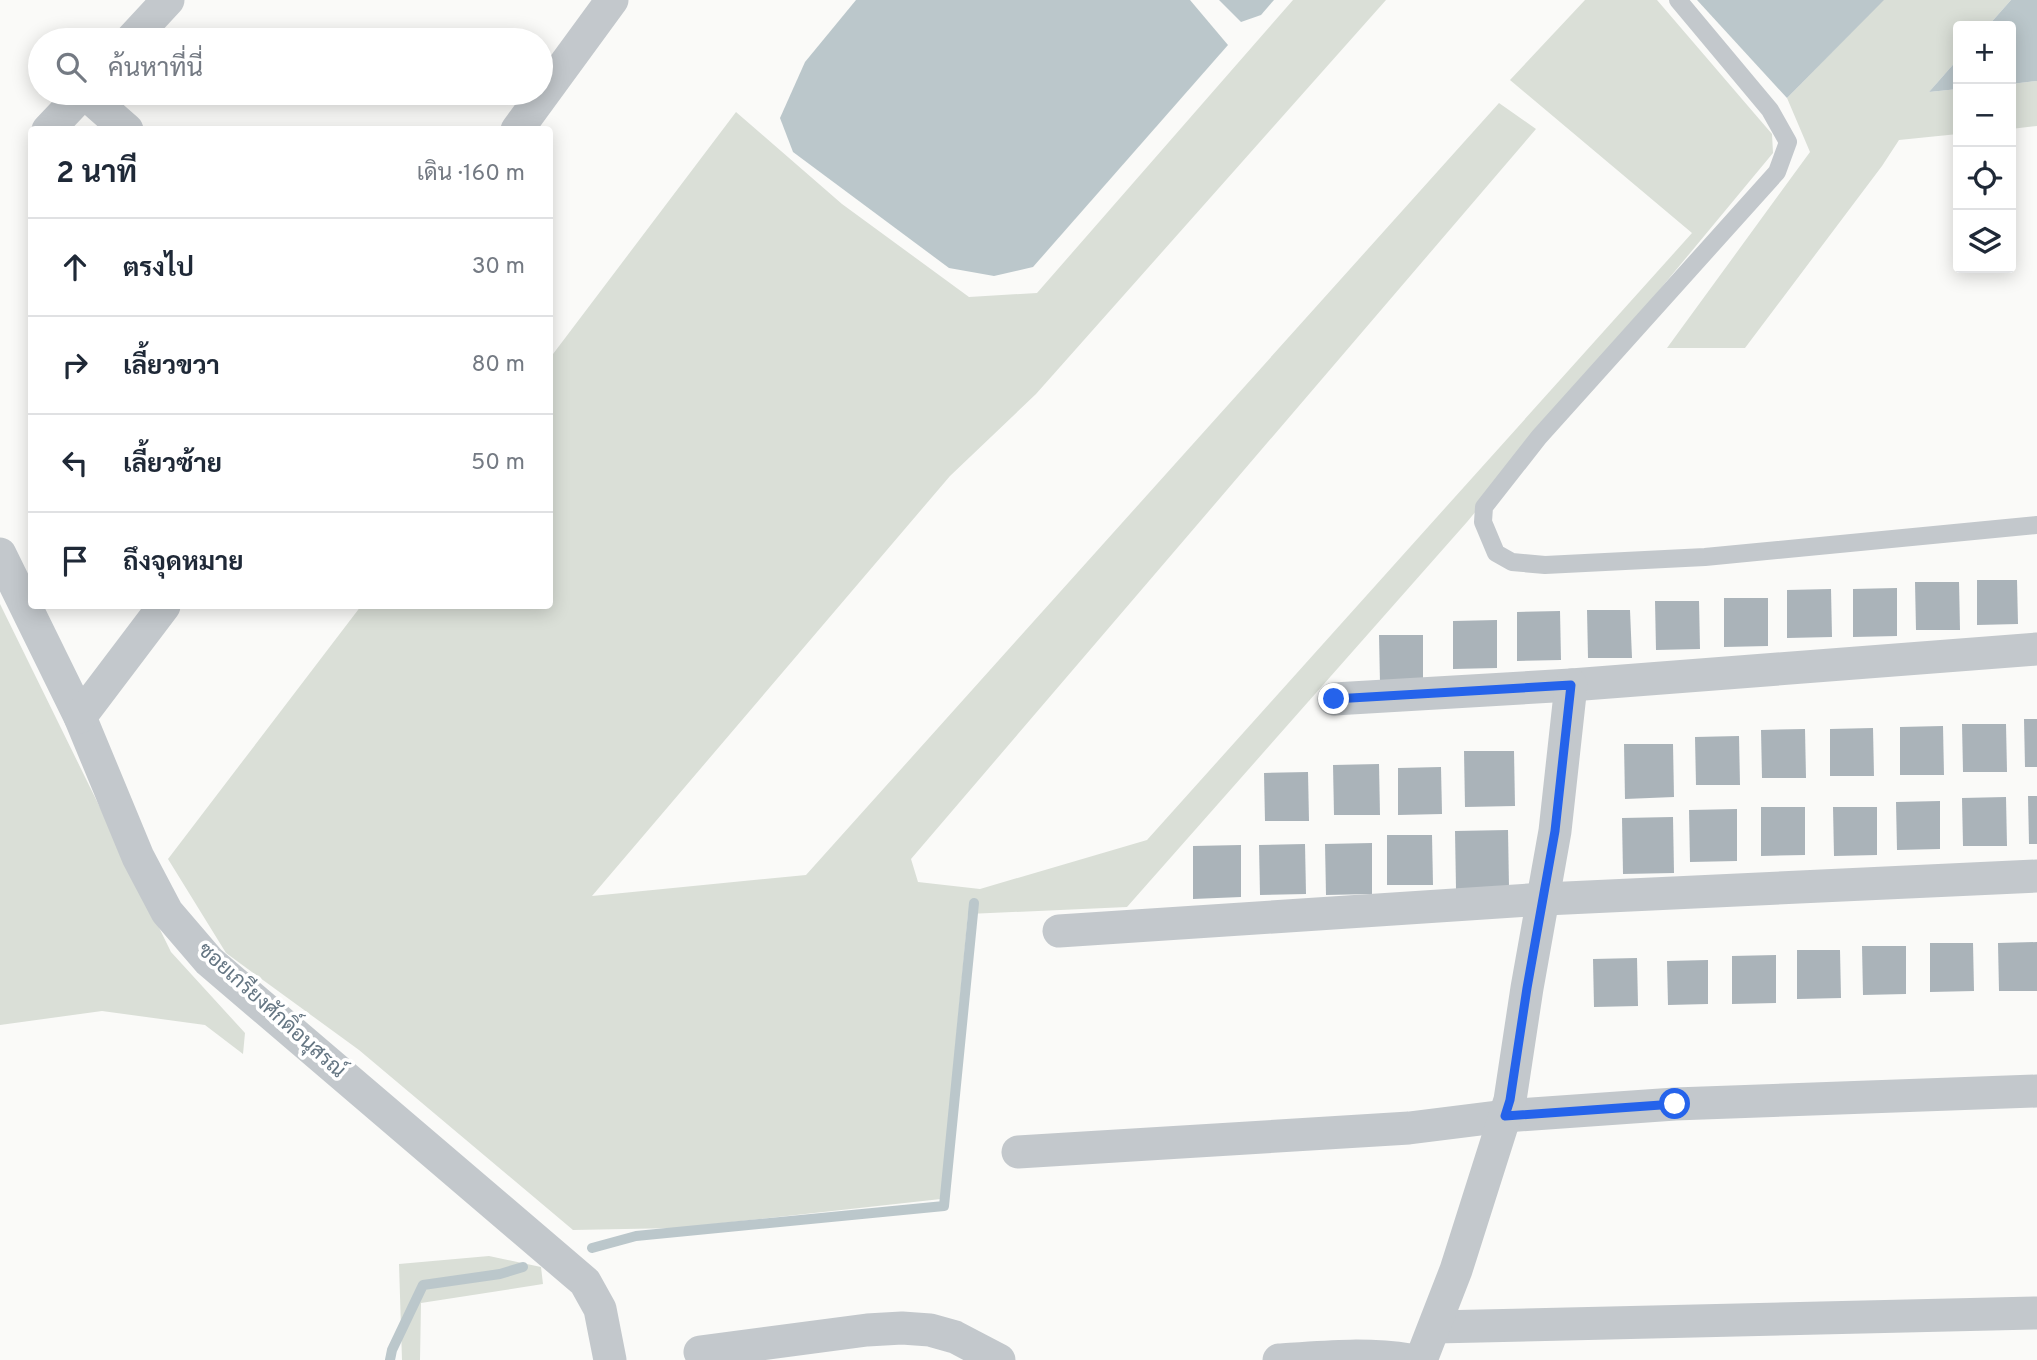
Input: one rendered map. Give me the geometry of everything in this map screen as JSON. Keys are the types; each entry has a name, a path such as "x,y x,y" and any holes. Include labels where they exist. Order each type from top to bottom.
{"street":[{"path":"142,28 168,0"},
{"path":"553,80 611,0"},
{"path":"52,126 72,105"},
{"path":"98,105 122,126"},
{"path":"520,126 535,105"},
{"name":"ซอยเกรียงศักดิ์อนุสรณ์","path":"0,554 80,717 138,857 167,912 209,961 585,1282 600,1309 610,1360"},
{"path":"80,717 162,609"},
{"path":"1334,699 1571,685 2037,649"},
{"path":"1421,1360 1456,1270 1510,1100 1555,831 1571,685"},
{"path":"1059,931 1545,899 2037,876"},
{"path":"1018,1152 1409,1128 1505,1116 1675,1104 2037,1091"},
{"path":"1435,1327 2037,1313"},
{"path":"700,1352 867,1330 902,1328 930,1330 955,1337 999,1360"},
{"path":"1279,1360 1354,1356 1410,1360"}],"lane":[{"path":"1678,0 1770,110 1788,142 1777,172 1539,437 1484,507 1483,522 1496,553 1512,562 1545,565 1705,557 2037,525"}],"shaded area":[{"path":"856,0 1190,0 1228,45 1033,267 994,276 949,268 793,152 780,118 805,62"},
{"path":"1219,0 1274,0 1261,15 1241,22"},
{"path":"1293,0 1386,0 1036,394 950,476 592,896 806,875 1499,103 1536,129 911,859 918,882 980,889 1147,840 1692,233 1510,80 1585,0 1657,0 1772,134 1773,153 1467,522 1127,907 968,914 941,1199 677,1228 573,1230 359,1050 226,953 168,859 359,609 553,609 553,354 736,112 842,204 969,297 1037,293"},
{"path":"1697,0 1884,0 1787,98"},
{"path":"1883,0 2011,0 1992,21 1953,21 1953,65 1929,92 1953,90 1953,135 1899,140 1745,348 1667,348 1810,152 1787,98"},
{"path":"2011,0 2037,0 2037,81 2016,83 2016,21 1992,21"},
{"path":"1953,65 1953,90 1929,92"},
{"path":"2037,81 2037,126 2016,128 2016,83"},
{"path":"0,604 171,952 245,1033 243,1054 205,1025 102,1011 0,1025"},
{"path":"489,1256 541,1267 543,1284 421,1303 420,1360 402,1360 399,1264"}],"building":[{"path":"1977,580 2017,580 2018,624 1977,625"},
{"path":"1915,582 1959,582 1960,630 1916,630"},
{"path":"1897,588 1897,636 1853,637 1853,589"},
{"path":"1831,589 1832,637 1787,638 1787,590"},
{"path":"1724,598 1768,598 1768,646 1724,647"},
{"path":"1655,601 1699,601 1700,649 1656,650"},
{"path":"1587,610 1630,610 1632,658 1588,658"},
{"path":"1560,611 1561,660 1517,661 1517,612"},
{"path":"1497,620 1497,668 1453,669 1453,621"},
{"path":"1379,635 1423,635 1423,683 1380,683"},
{"path":"2024,719 2037,719 2037,767 2025,767"},
{"path":"1962,724 2006,724 2007,772 1963,772"},
{"path":"1943,726 1944,775 1900,775 1900,727"},
{"path":"1873,728 1874,776 1830,776 1830,729"},
{"path":"1805,729 1806,778 1762,778 1761,730"},
{"path":"1739,736 1740,785 1696,785 1695,737"},
{"path":"1624,744 1673,744 1674,797 1625,799"},
{"path":"1464,751 1514,751 1515,806 1465,807"},
{"path":"1379,764 1380,815 1334,815 1333,765"},
{"path":"1441,767 1442,814 1398,815 1398,768"},
{"path":"1308,772 1309,821 1265,821 1264,773"},
{"path":"2028,796 2037,796 2037,844 2029,844"},
{"path":"2006,797 2007,846 1963,846 1962,798"},
{"path":"1940,801 1940,849 1897,850 1896,802"},
{"path":"1761,807 1805,807 1805,855 1761,856"},
{"path":"1833,807 1877,807 1877,855 1834,856"},
{"path":"1737,809 1737,861 1690,862 1689,810"},
{"path":"1673,817 1674,873 1623,874 1622,818"},
{"path":"1508,830 1509,888 1456,889 1455,831"},
{"path":"1387,835 1432,835 1433,885 1387,885"},
{"path":"1372,843 1372,894 1326,895 1325,844"},
{"path":"1305,844 1306,894 1260,895 1259,845"},
{"path":"1241,845 1241,897 1193,899 1193,846"},
{"path":"2037,942 2037,991 1999,991 1998,943"},
{"path":"1930,943 1973,943 1974,991 1930,992"},
{"path":"1862,946 1906,946 1906,994 1863,995"},
{"path":"1797,950 1840,950 1841,998 1797,999"},
{"path":"1776,955 1776,1003 1732,1004 1732,956"},
{"path":"1637,958 1638,1006 1594,1007 1593,959"},
{"path":"1708,960 1708,1004 1668,1005 1667,961"}],"waterway":[{"path":"592,1248 636,1236 944,1206 974,903"},
{"path":"390,1360 392,1350 423,1285 500,1274 523,1267"}],"route":[{"path":"1334,699 1571,685 1545,899 1505,1116 1675,1104"}]}
